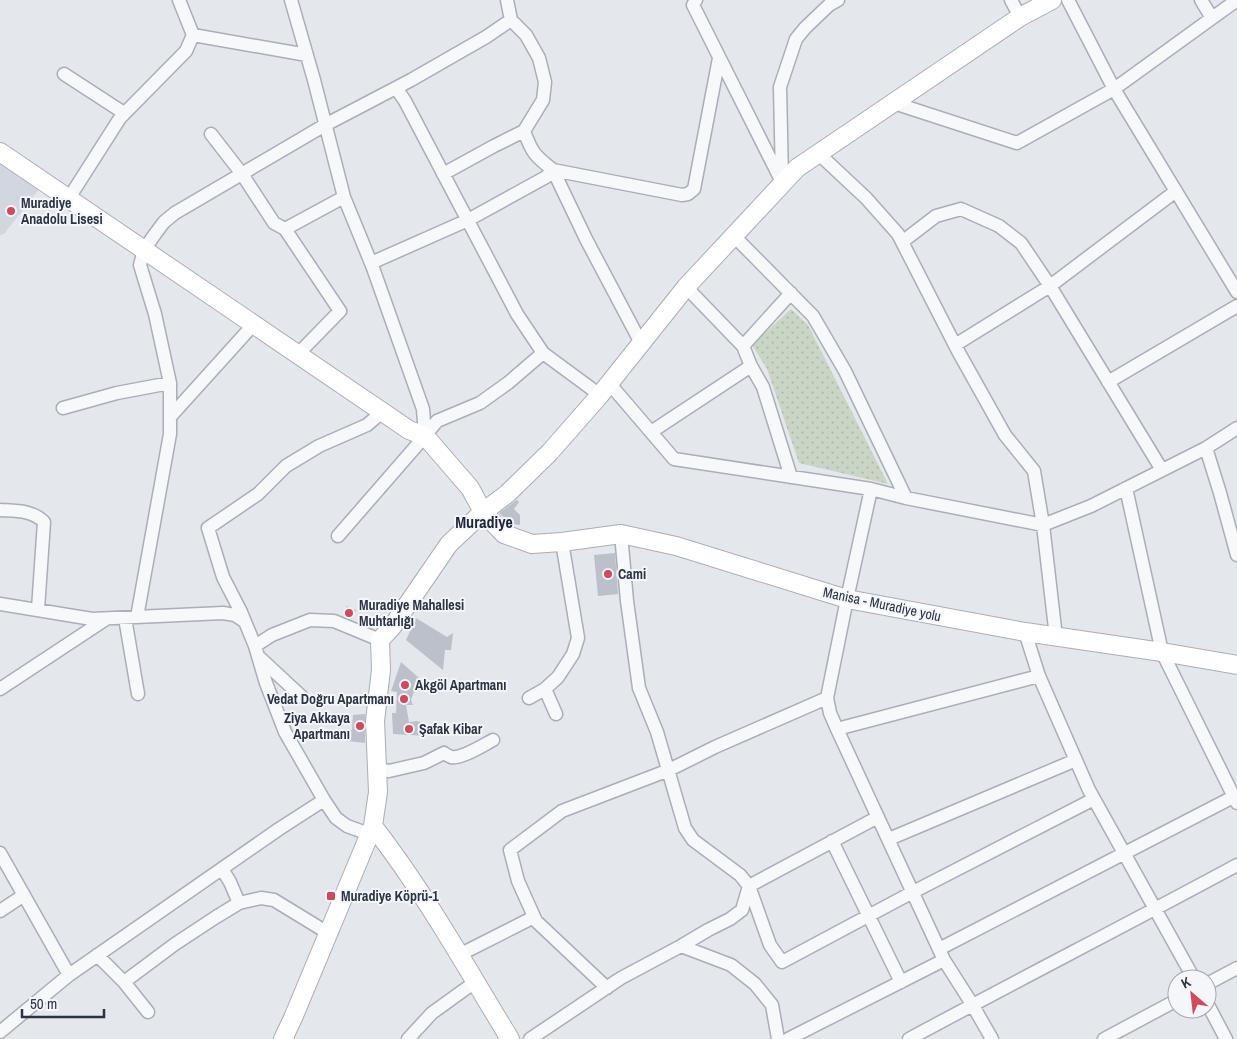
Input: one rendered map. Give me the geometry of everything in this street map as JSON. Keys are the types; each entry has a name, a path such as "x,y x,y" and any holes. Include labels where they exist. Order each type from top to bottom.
{"main road":[{"path":"283,1039 371,830 378,792 375,721 381,670 380,640 392,627 449,544 483,512 507,494 550,452 604,389 686,287 797,168 1020,17 1052,0"},
{"path":"0,152 382,412 409,430 425,436"},
{"name":"Manisa - Muradiye yolu","path":"425,436 470,488 483,512 504,534 532,544 621,534 676,546 847,599 1056,638 1162,652 1237,665"},
{"path":"371,830 397,858 510,1039"}],"street":[{"path":"69,198 120,118 186,51 194,35 179,0"},
{"path":"291,0 344,197 371,263 423,409 425,436"},
{"path":"443,174 524,131 543,100 545,82 539,58 526,35 511,20 507,0"},
{"path":"696,0 692,5 783,184"},
{"path":"1011,0 1020,17"},
{"path":"1068,0 1114,89 1237,292"},
{"path":"1200,0 1212,18"},
{"path":"894,103 1017,144 1114,89 1237,0"},
{"path":"783,184 780,87 796,39 831,2"},
{"path":"138,694 131,618 170,434 170,383 155,314 140,265 144,250 164,222 170,218 325,125 396,88 486,37 511,20"},
{"path":"194,35 307,55"},
{"path":"553,170 682,195 688,194 694,188 719,58"},
{"path":"64,74 124,113"},
{"path":"396,88 405,101 518,314 543,353 604,389 651,432 674,460 871,489 906,498 1043,525 1092,506 1206,448 1237,428"},
{"path":"524,131 530,148 539,159 553,170 586,239 641,343"},
{"path":"211,134 242,174 274,223 285,229 340,311 298,354"},
{"path":"820,154 866,198 898,234 955,345 1005,435 1034,471 1043,525 1056,638"},
{"path":"371,263 468,220 546,177 553,170"},
{"path":"955,345 1050,286 1176,191"},
{"path":"285,229 344,197"},
{"path":"902,242 936,216 960,209 999,226 1021,243 1050,286 1162,470"},
{"path":"734,236 813,316 845,371 906,498"},
{"path":"686,287 743,346 751,366 764,387 791,477"},
{"path":"743,346 791,293"},
{"path":"1108,382 1237,306"},
{"path":"170,417 254,324"},
{"path":"338,536 437,421 480,403 508,383 543,353"},
{"path":"651,432 751,366"},
{"path":"63,408 170,383"},
{"path":"371,830 347,826 336,818 285,732 266,682 257,651 223,577 208,528 258,494 286,466 319,446 367,425 382,412"},
{"path":"1206,448 1237,554"},
{"path":"788,1039 901,982 941,955 1125,854 1236,798 1162,652 1126,488"},
{"path":"871,489 827,698 830,713 941,955 992,1039"},
{"path":"0,510 30,513 38,516 44,522 38,610"},
{"path":"621,534 627,601 639,688 657,732 685,828 693,840 740,875 749,886 770,945 782,962 1094,799"},
{"path":"529,698 545,689 558,677 573,654 578,638 562,542"},
{"path":"0,604 92,620 223,613 235,615 244,621"},
{"path":"0,689 106,619"},
{"path":"257,651 272,635 310,620 334,621 380,640"},
{"path":"1025,632 1039,676 1094,799 1188,969"},
{"path":"257,651 302,696"},
{"path":"837,729 1039,676"},
{"path":"545,689 556,714"},
{"path":"607,988 536,921 518,881 510,850 562,811 669,770 715,747 827,698"},
{"path":"376,769 389,771 424,763 444,752 450,757 456,757 469,753 493,740"},
{"path":"888,839 1076,760"},
{"path":"0,1032 69,974 324,800"},
{"path":"530,1039 621,978 742,910 749,886 878,816"},
{"path":"832,841 901,982"},
{"path":"0,854 69,974"},
{"path":"909,1039 972,1004 1156,910 1237,865"},
{"path":"222,869 230,882 239,904"},
{"path":"0,911 24,895"},
{"path":"124,982 175,944 216,917 239,904 260,898 274,900 328,933"},
{"path":"459,955 534,917"},
{"path":"681,946 731,964 755,984 772,1005 778,1039"},
{"path":"97,955 124,982 148,1012"},
{"path":"1217,979 1237,968"},
{"path":"408,1039 432,1013 476,982"},
{"path":"1104,1039 1167,1005"},
{"path":"1215,1019 1226,1039"}],"shaded area":[{"name":"Muradiye Anadolu Lisesi","path":"0,162 39,189 4,234 0,235"}],"green space":[{"path":"791,309 808,325 888,484 799,463 767,369 752,345"}],"building":[{"path":"517,500 519,502 514,509 520,515 520,525 512,524 499,513"},
{"name":"Cami","path":"615,553 618,594 598,596 594,555"},
{"name":"Muradiye Mahallesi Muhtarlığı","path":"347,606 356,610 352,619 343,615"},
{"path":"416,618 447,637 453,633 451,650 445,650 443,670 406,640"},
{"path":"401,662 419,678 411,700 413,705 406,705 409,722 417,721 423,723 427,736 393,734 392,713 396,713 397,692 391,691"},
{"name":"Ziya Akkaya Apartmanı","path":"365,714 365,743 340,740 341,729 352,730 353,715"}],"place":[{"name":"Muradiye Anadolu Lisesi","path":"11,211"},
{"name":"Cami","path":"608,574"},
{"name":"Muradiye Mahallesi Muhtarlığı","path":"349,613"},
{"name":"Akgöl Apartmanı","path":"405,685"},
{"name":"Vedat Doğru Apartmanı","path":"404,699"},
{"name":"Ziya Akkaya Apartmanı","path":"360,726"},
{"name":"Şafak Kibar","path":"409,729"},
{"name":"Muradiye Köprü-1","path":"331,896"}],"district":[{"name":"Muradiye","path":"484,522"}]}
